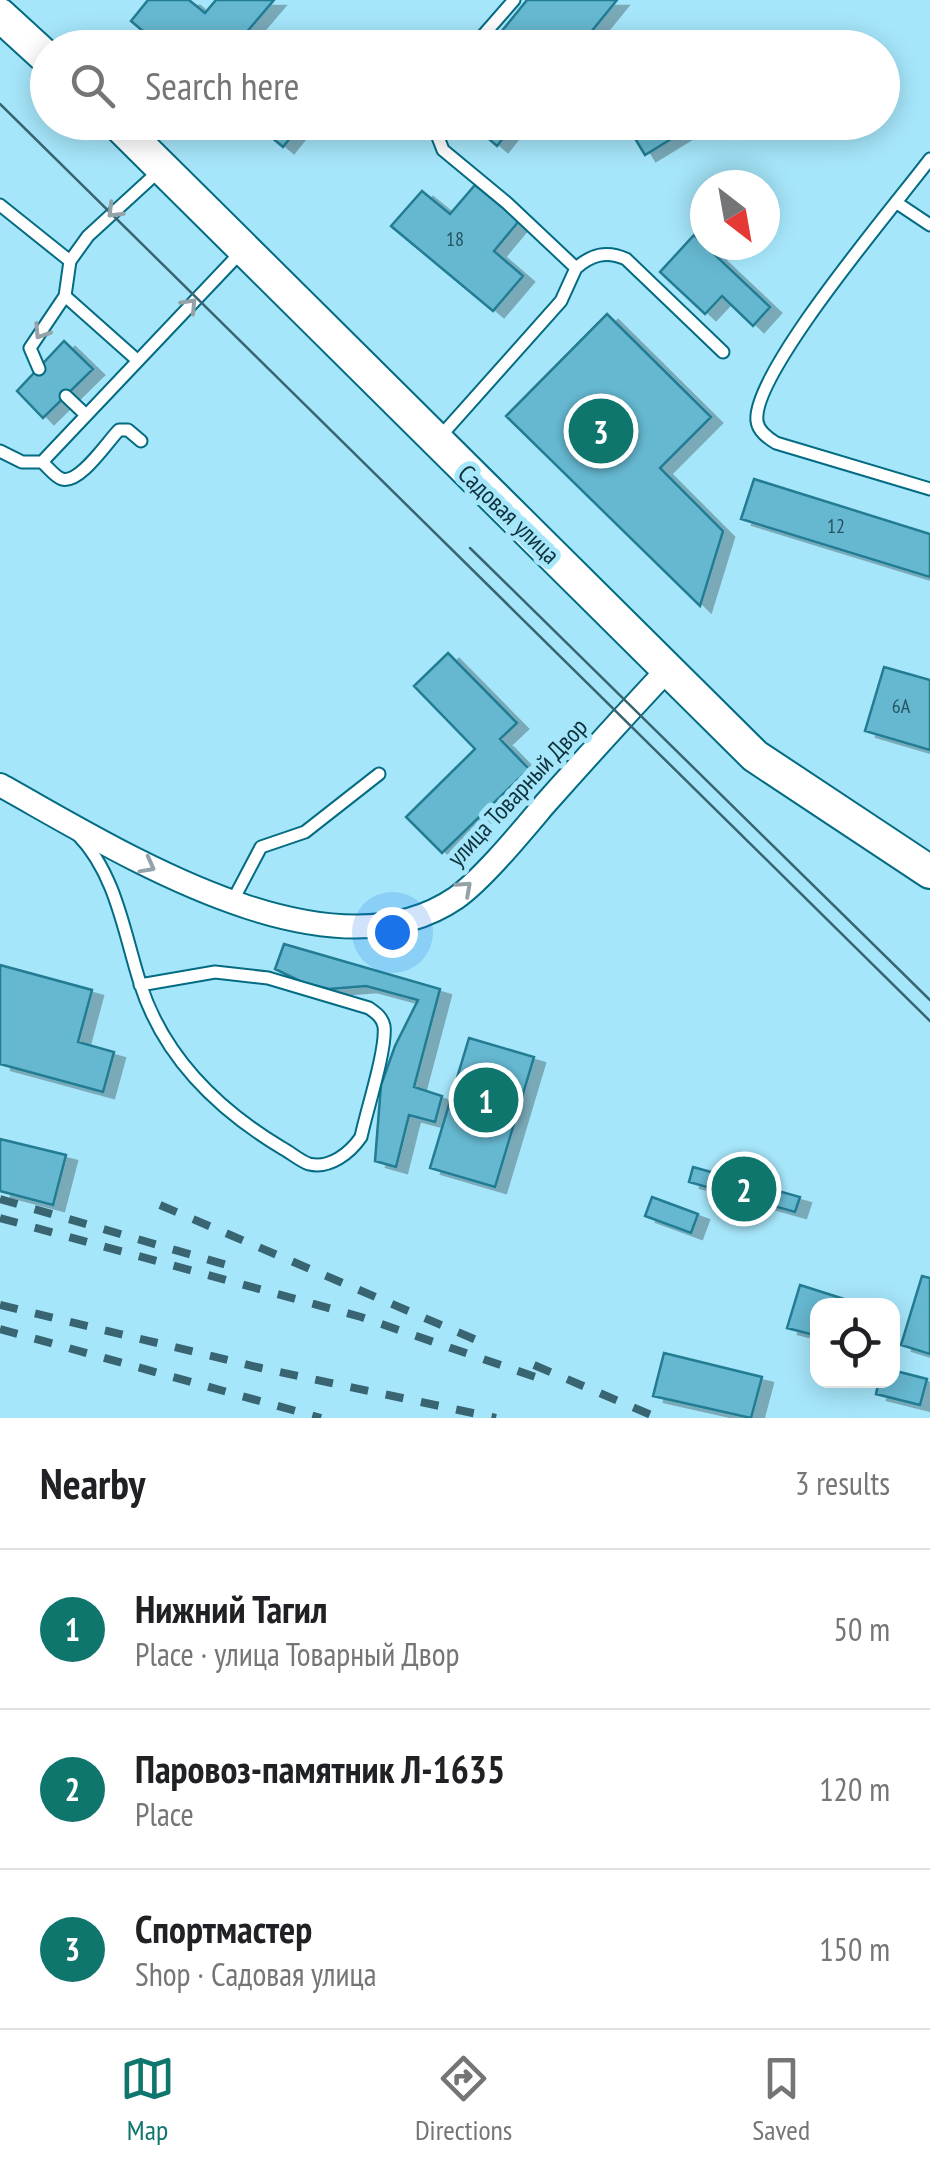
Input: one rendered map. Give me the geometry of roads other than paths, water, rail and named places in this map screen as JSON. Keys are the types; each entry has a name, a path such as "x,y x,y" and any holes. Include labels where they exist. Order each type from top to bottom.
{"main road":[{"path":"0,15 30,42"},
{"name":"Садовая улица","path":"135,140 755,756 930,872"}],"street":[{"name":"улица Товарный Двор","path":"0,785 183,884 280,918 378,927 416,917 457,897 668,669"}],"lane":[{"path":"488,30 514,0"},
{"path":"439,140 443,150 507,202 576,268"},
{"path":"930,159 800,330 758,406 757,422 767,438 776,443 930,490"},
{"path":"39,369 30,348 65,296 70,262 88,236 163,167"},
{"path":"897,203 930,225"},
{"path":"0,205 70,262"},
{"path":"42,462 244,250"},
{"path":"435,442 561,301 576,268 590,256 626,259 723,352"},
{"path":"65,296 137,360"},
{"path":"66,396 86,415"},
{"path":"0,450 22,462 42,462 59,478 70,479 81,473 120,430 128,430 141,441"},
{"path":"232,902 261,847 305,832 379,774"},
{"path":"62,820 86,844 102,872 124,919 140,985 163,1037 194,1080 257,1132 309,1164 326,1163 351,1151 360,1137 383,1040 384,1028 376,1013 268,978 215,972 140,985"}],"tram line":[{"path":"0,104 30,134"},
{"path":"37,140 930,1021"},
{"path":"470,548 930,1000"}],"railway":[{"path":"0,1199 230,1266"},
{"path":"160,1205 488,1345"},
{"path":"0,1218 361,1317 547,1381"},
{"path":"0,1305 261,1368 496,1418"},
{"path":"0,1329 321,1418"},
{"path":"534,1365 658,1418"}],"place":[{"name":"Спортмастер","path":"601,431"},
{"name":"Нижний Тагил","path":"486,1100"},
{"name":"Паровоз-памятник Л-1635","path":"744,1189"}]}
